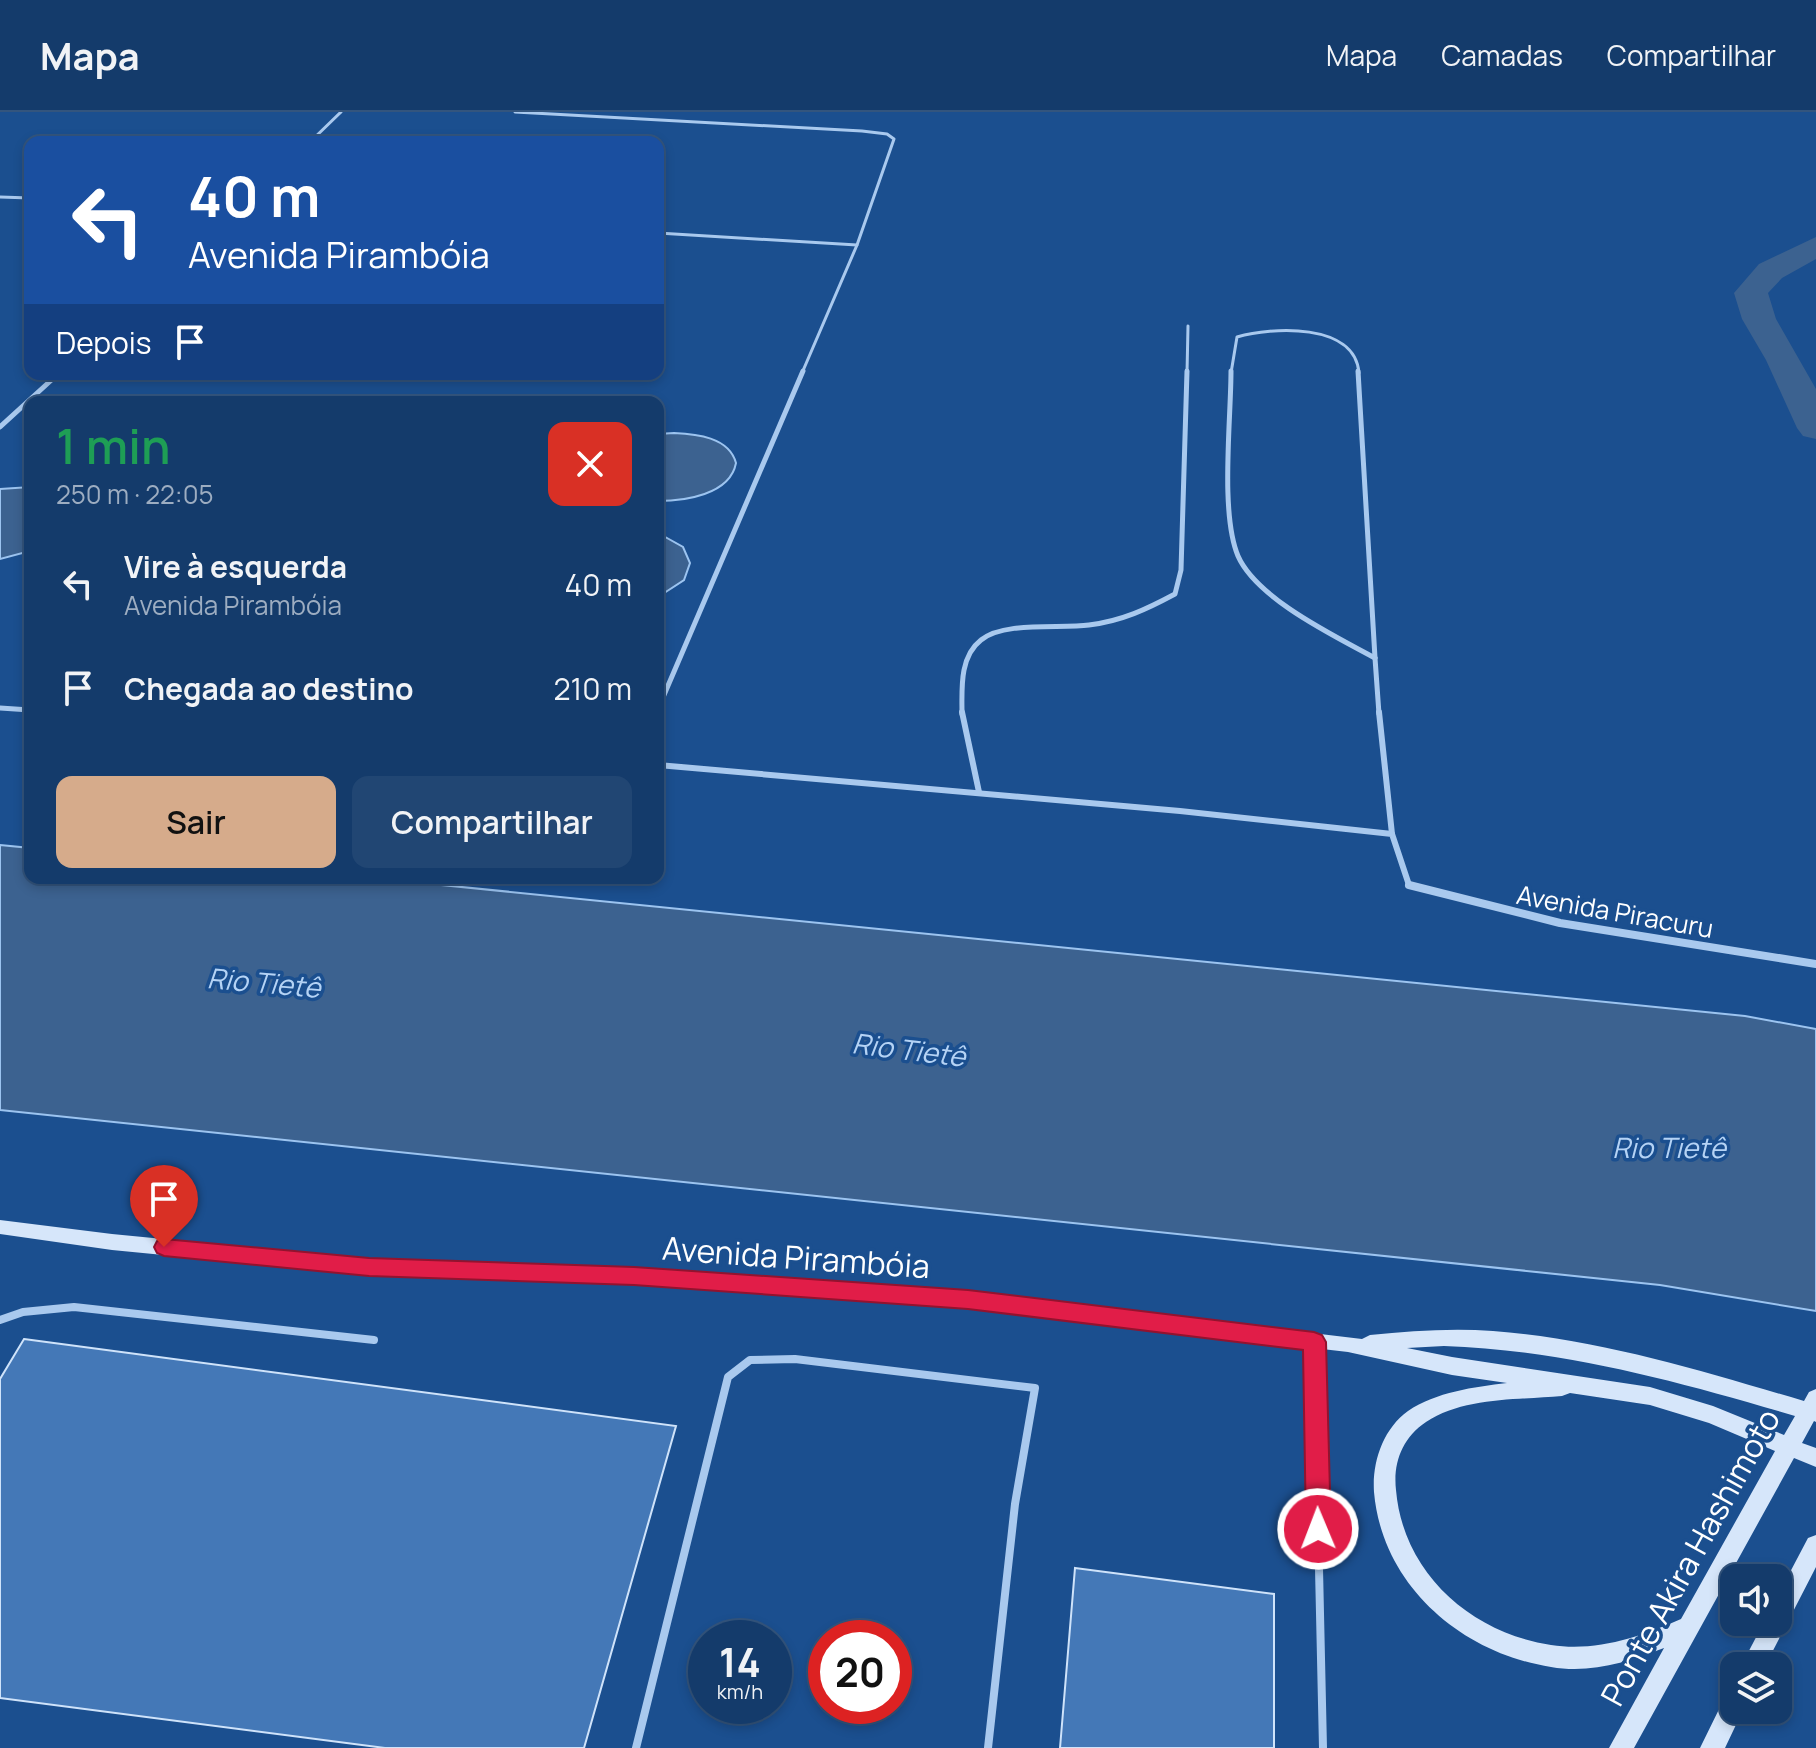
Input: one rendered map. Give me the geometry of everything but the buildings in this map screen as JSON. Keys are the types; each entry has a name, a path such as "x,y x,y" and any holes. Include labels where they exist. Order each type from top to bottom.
{"main road":[{"name":"Avenida Pirambóia","path":"0,1227 369,1267 634,1276 968,1300 1348,1344"},
{"path":"1348,1344 1445,1338 1591,1355 1705,1381 1816,1413"},
{"path":"1348,1344 1452,1366 1589,1384 1650,1396 1713,1415 1816,1458"},
{"path":"1589,1384 1461,1398 1422,1413 1395,1437 1384,1464 1383,1502 1393,1542 1415,1576 1455,1617 1485,1638 1522,1650 1552,1657 1601,1654 1642,1647 1690,1626"},
{"name":"Ponte Akira Hashimoto","path":"1621,1748 1816,1398"},
{"path":"1792,1591 1816,1545"},
{"path":"1712,1748 1724,1724"}],"street":[{"name":"Avenida Piracuru","path":"1409,885 1466,903 1607,933 1816,964"}],"lane":[{"path":"316,136 341,112"},
{"path":"515,112 738,122 887,134 894,139 895,145 857,245 664,695"},
{"path":"0,197 24,198"},
{"path":"664,233 857,245"},
{"path":"979,792 967,745 961,694 963,665 971,647 981,636 1003,630 1141,616 1175,594 1181,570 1188,326"},
{"path":"1378,659 1320,628 1287,604 1239,558 1231,513 1231,360 1237,337 1264,329 1305,331 1335,338 1358,364 1378,659 1381,750 1392,834 1409,885"},
{"path":"34,396 51,380"},
{"path":"0,427 24,405"},
{"path":"0,708 24,710"},
{"path":"664,766 1249,817 1330,830 1392,834"},
{"path":"0,1320 23,1312 74,1307 374,1340"},
{"path":"1314,1342 1323,1748"},
{"path":"636,1748 728,1377 750,1360 795,1359 1035,1388 1015,1504 988,1748"}],"water":[{"path":"664,434 701,436 719,442 732,454 736,463 732,474 716,489 704,494 664,501"},
{"path":"24,487 24,553 0,559 0,489"},
{"path":"664,536 683,547 690,563 684,580 664,593"},
{"name":"Rio Tietê","path":"0,845 24,847 24,884 432,884 1745,1016 1816,1029 1816,1311 1660,1285 0,1110"}],"waterway":[{"path":"1816,246 1771,271 1751,293 1759,319 1784,360 1816,428"}],"route":[{"path":"164,1247 369,1267 634,1276 968,1300 1098,1313 1314,1342 1318,1529"}]}
